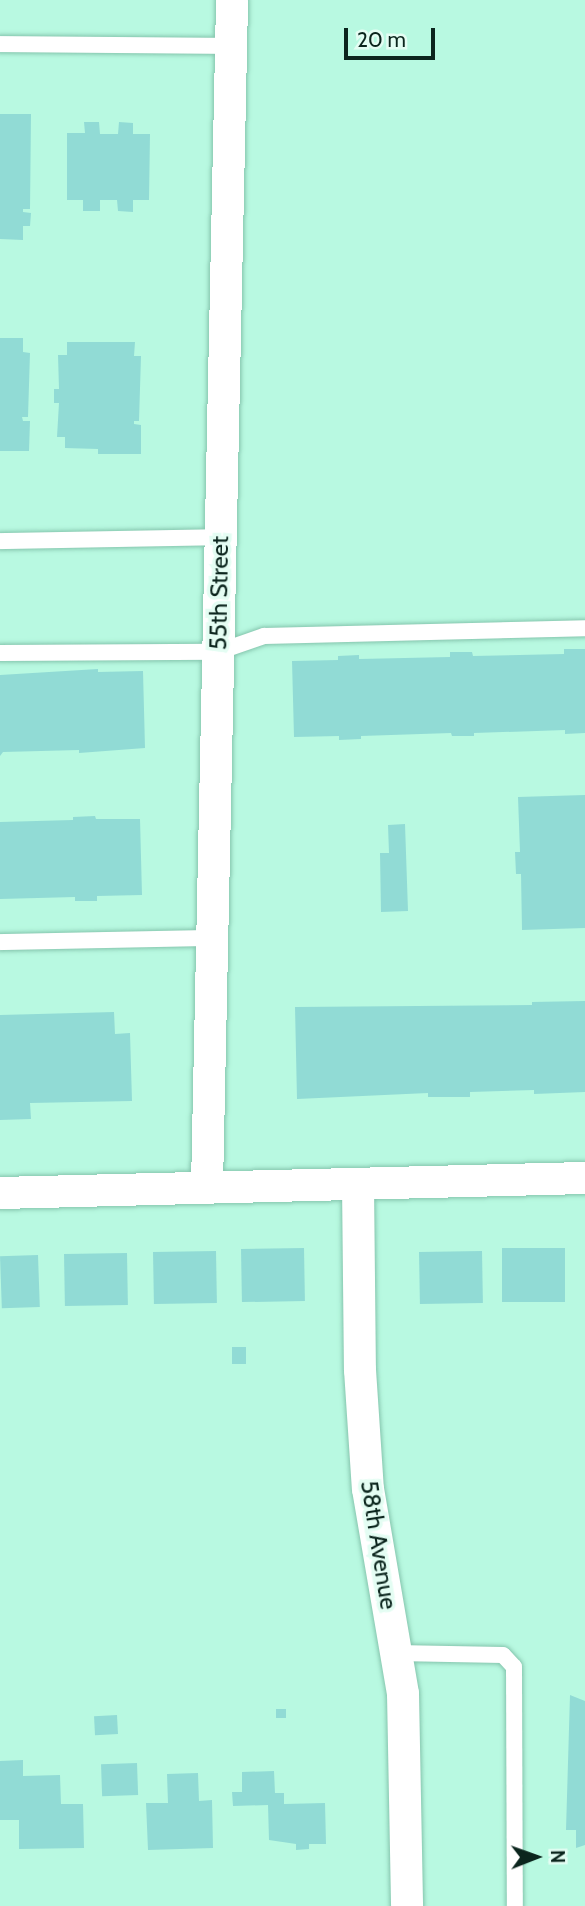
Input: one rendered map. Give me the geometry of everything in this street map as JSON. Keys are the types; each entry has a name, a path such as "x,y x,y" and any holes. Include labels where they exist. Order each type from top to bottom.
{"street":[{"name":"55th Street","path":"207,1186 232,0"},
{"path":"0,1193 585,1178"},
{"name":"58th Avenue","path":"358,1184 360,1370 368,1489 403,1694 407,1906"}],"lane":[{"path":"0,44 231,46"},
{"path":"0,541 220,537"},
{"path":"0,653 218,652 264,636 585,628"},
{"path":"0,942 212,938"},
{"path":"396,1653 503,1655 514,1667 515,1906"}],"building":[{"path":"0,114 31,114 30,209 23,209 23,212 31,213 30,226 23,226 23,240 0,239"},
{"path":"84,122 99,122 100,134 118,134 119,122 133,123 133,134 150,134 149,200 133,200 133,212 118,211 117,200 100,200 100,211 83,211 83,200 67,200 67,133 85,133"},
{"path":"0,338 23,338 23,352 30,353 28,417 22,417 23,421 30,421 29,451 0,451"},
{"path":"67,342 135,342 134,356 141,356 139,421 134,421 134,424 141,425 141,454 98,454 98,449 65,448 65,437 57,437 59,403 54,403 54,389 59,389 58,355 67,355"},
{"path":"564,649 585,649 585,733 565,734 565,730 452,736 451,733 361,736 361,739 339,740 339,736 294,737 292,661 338,660 338,656 359,655 359,659 450,657 450,652 472,652 473,656 564,654"},
{"path":"98,669 98,672 143,671 145,748 79,753 79,750 3,752 0,756 0,675"},
{"path":"585,795 585,928 522,930 521,874 516,874 515,852 520,852 518,797"},
{"path":"95,816 96,819 140,819 142,895 97,896 97,901 75,901 75,897 0,899 0,822 73,820 73,817"},
{"path":"405,824 408,911 381,912 380,853 389,853 388,825"},
{"path":"585,1001 585,1092 534,1094 534,1090 470,1092 470,1097 428,1097 428,1093 297,1099 295,1007 532,1005 532,1002"},
{"path":"114,1012 115,1034 130,1033 132,1101 30,1103 31,1119 0,1120 0,1015"},
{"path":"304,1248 305,1301 242,1302 241,1249"},
{"path":"502,1248 565,1248 565,1302 502,1302"},
{"path":"216,1251 217,1303 154,1304 153,1252"},
{"path":"482,1251 483,1303 420,1304 419,1252"},
{"path":"127,1253 128,1305 65,1306 64,1254"},
{"path":"38,1255 40,1307 2,1308 0,1256"},
{"path":"232,1347 246,1347 246,1364 232,1364"},
{"path":"570,1695 585,1701 585,1845 576,1848 576,1830 566,1830"},
{"path":"276,1709 286,1709 286,1718 276,1718"},
{"path":"117,1715 118,1734 95,1735 94,1716"},
{"path":"23,1760 23,1776 60,1775 61,1804 83,1804 84,1848 19,1849 19,1820 0,1820 0,1761"},
{"path":"137,1763 138,1795 102,1796 101,1764"},
{"path":"274,1771 275,1793 284,1793 284,1804 325,1803 326,1844 309,1844 309,1849 296,1850 296,1844 269,1840 268,1805 233,1806 232,1792 242,1792 242,1772"},
{"path":"198,1773 199,1801 212,1800 213,1848 148,1850 146,1803 168,1803 167,1774"}]}
